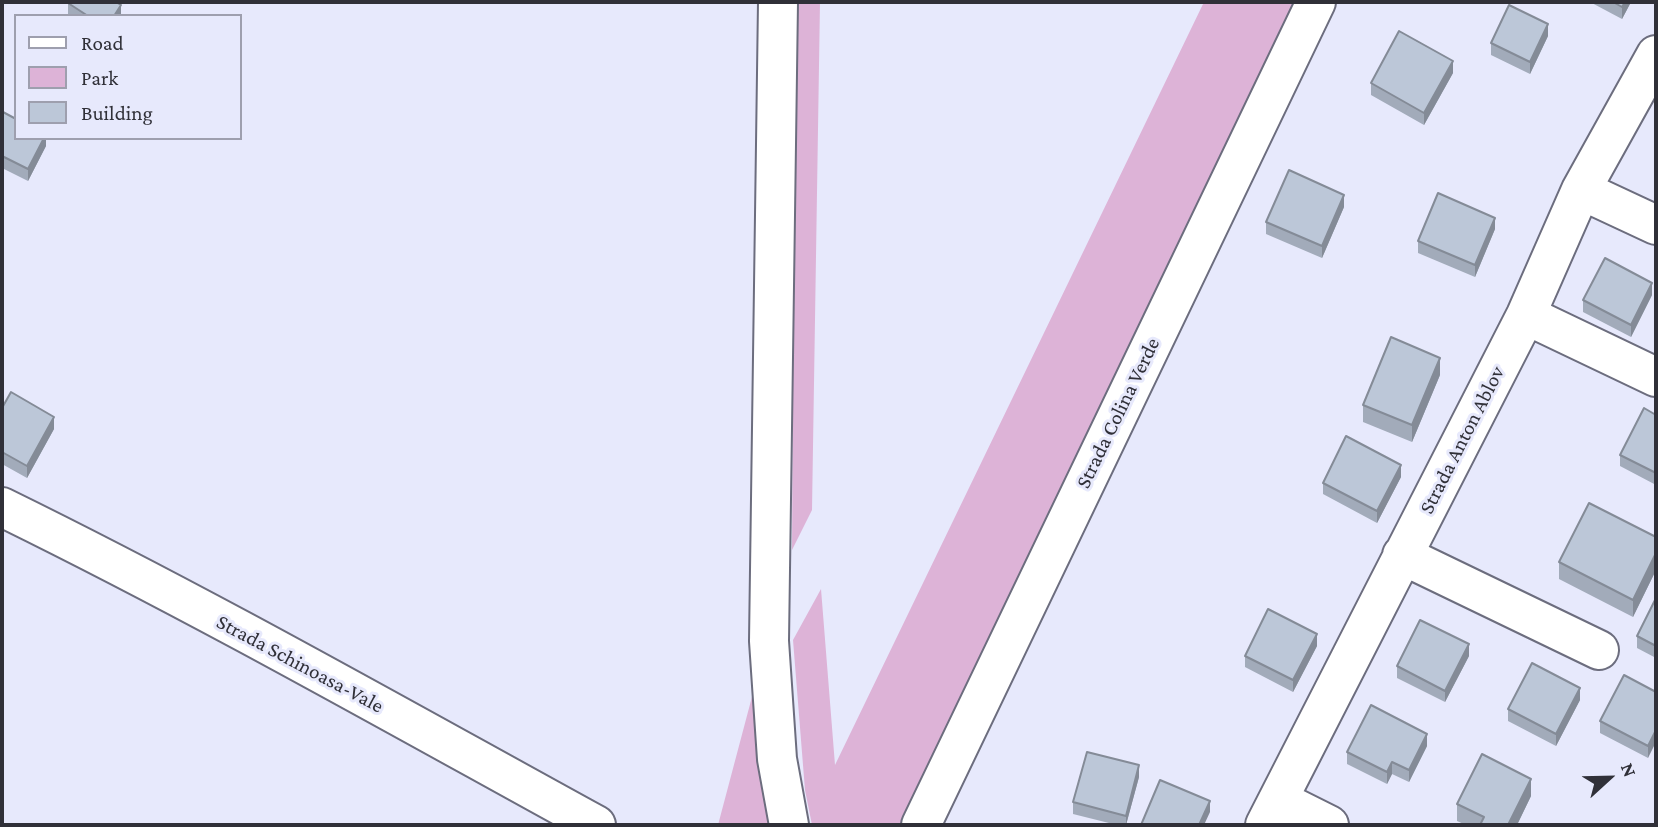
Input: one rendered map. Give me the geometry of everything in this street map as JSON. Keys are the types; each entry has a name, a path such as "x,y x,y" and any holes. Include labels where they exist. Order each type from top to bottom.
{"street":[{"path":"778,2 769,641 777,759 789,825"},
{"name":"Strada Colina Verde","path":"921,825 1316,2"},
{"name":"Strada Anton Ablov","path":"1272,813 1527,315 1581,190 1654,65"},
{"path":"1581,190 1656,225"},
{"path":"1527,315 1656,377"},
{"name":"Strada Schinoasa-Vale","path":"2,507 261,642 596,825"},
{"path":"1402,555 1599,650"},
{"path":"1272,813 1329,825"}],"green space":[{"path":"795,2 820,2 812,510 792,550"},
{"path":"1204,2 1300,2 903,825 812,825 805,790 793,640 821,589 835,765"},
{"path":"753,693 767,812 771,825 718,825"}],"building":[{"path":"116,2 121,5 115,14 85,14 68,3"},
{"path":"1509,5 1548,24 1530,62 1491,43"},
{"path":"1399,31 1453,61 1424,113 1371,83"},
{"path":"3,112 14,118 14,140 43,140 28,169 2,156"},
{"path":"1289,170 1344,195 1322,246 1266,222"},
{"path":"1438,193 1495,218 1475,265 1418,241"},
{"path":"1605,258 1652,283 1631,325 1583,300"},
{"path":"1391,337 1440,358 1412,425 1363,405"},
{"path":"11,392 54,417 27,466 2,452 2,408"},
{"path":"1644,408 1656,415 1656,473 1620,455"},
{"path":"1346,436 1401,465 1377,511 1323,483"},
{"path":"1589,503 1656,537 1656,553 1633,600 1559,562"},
{"path":"1656,598 1656,646 1637,636"},
{"path":"1268,609 1317,634 1293,680 1245,656"},
{"path":"1420,620 1469,644 1445,691 1397,666"},
{"path":"1532,663 1580,688 1556,734 1508,709"},
{"path":"1624,675 1656,692 1656,730 1648,746 1600,721"},
{"path":"1371,705 1427,734 1409,770 1392,762 1387,772 1347,752"},
{"path":"1087,752 1139,765 1126,816 1073,802"},
{"path":"1482,754 1531,779 1508,825 1480,825 1484,817 1457,804"},
{"path":"1160,780 1210,801 1199,825 1141,825"}]}
